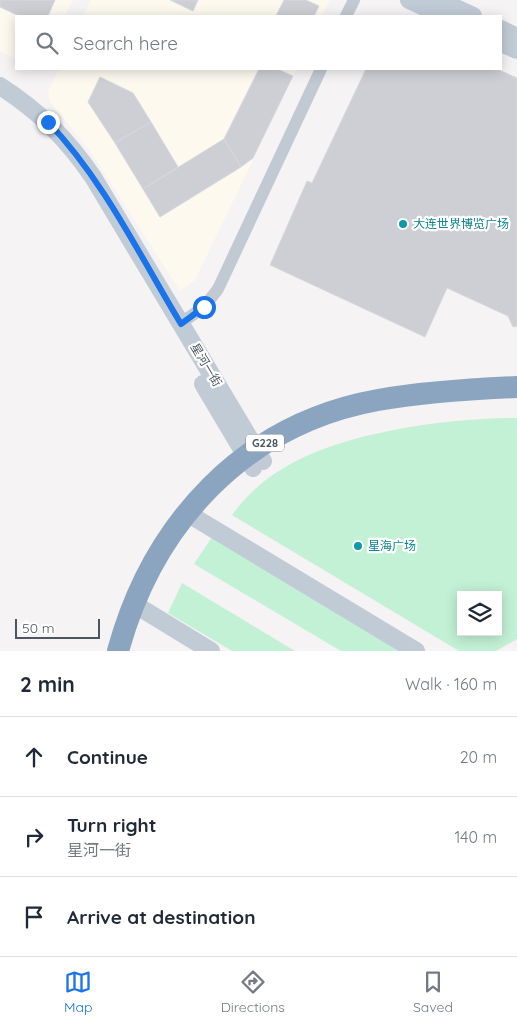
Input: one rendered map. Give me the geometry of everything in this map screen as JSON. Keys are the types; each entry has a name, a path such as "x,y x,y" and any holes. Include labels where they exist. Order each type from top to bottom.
{"highway":[{"name":"G228","path":"254,458 275,436 308,421 343,409 377,400 447,391 517,387"},
{"name":"G228","path":"131,651 139,607 157,555 168,537 192,516 204,493 234,465 346,421 380,412 449,403 517,399"},
{"name":"G228","path":"118,651 125,625 139,607"}],"street":[{"path":"346,15 354,0"},
{"path":"409,0 442,15"},
{"path":"439,0 472,15"},
{"path":"502,29 517,36"},
{"path":"502,43 517,50"},
{"path":"181,324 204,307 218,289 321,70"},
{"name":"星河一街","path":"0,86 48,122 81,159 94,177 181,324 254,458"},
{"name":"星河一街","path":"0,99 40,131 72,166 254,458"},
{"path":"192,516 416,651"},
{"path":"139,607 211,651"}],"shaded area":[{"path":"0,0 73,0 66,15 15,15 15,58 0,51"},
{"path":"91,0 330,0 322,15 84,15"},
{"path":"58,70 297,70 195,280 180,291 90,151 50,102 48,91"}],"green space":[{"name":"星海广场","path":"517,418 517,639 496,651 459,651 232,515 254,490 282,469 306,456 334,445 364,437 428,424"},
{"path":"214,534 408,651 341,651 194,564"},
{"path":"182,583 295,651 232,651 168,613"}],"building":[{"path":"0,0 55,0 48,15 17,15 0,7"},
{"path":"170,0 198,0 193,11"},
{"path":"284,0 306,0 319,6 314,15 276,15"},
{"path":"258,70 279,70 293,76 253,158 241,167 224,139"},
{"name":"大连世界博览广场","path":"366,70 499,70 517,78 517,326 513,327 508,316 447,288 425,337 270,265 307,181 312,183"},
{"path":"100,77 133,93 151,122 115,143 88,102"},
{"path":"151,122 178,167 143,189 115,143"},
{"path":"224,139 241,167 160,217 143,189"}],"place":[{"name":"大连世界博览广场","path":"403,224"},
{"name":"星海广场","path":"358,546"}],"route":[{"path":"48,122 81,159 94,177 181,324 204,307"}]}
